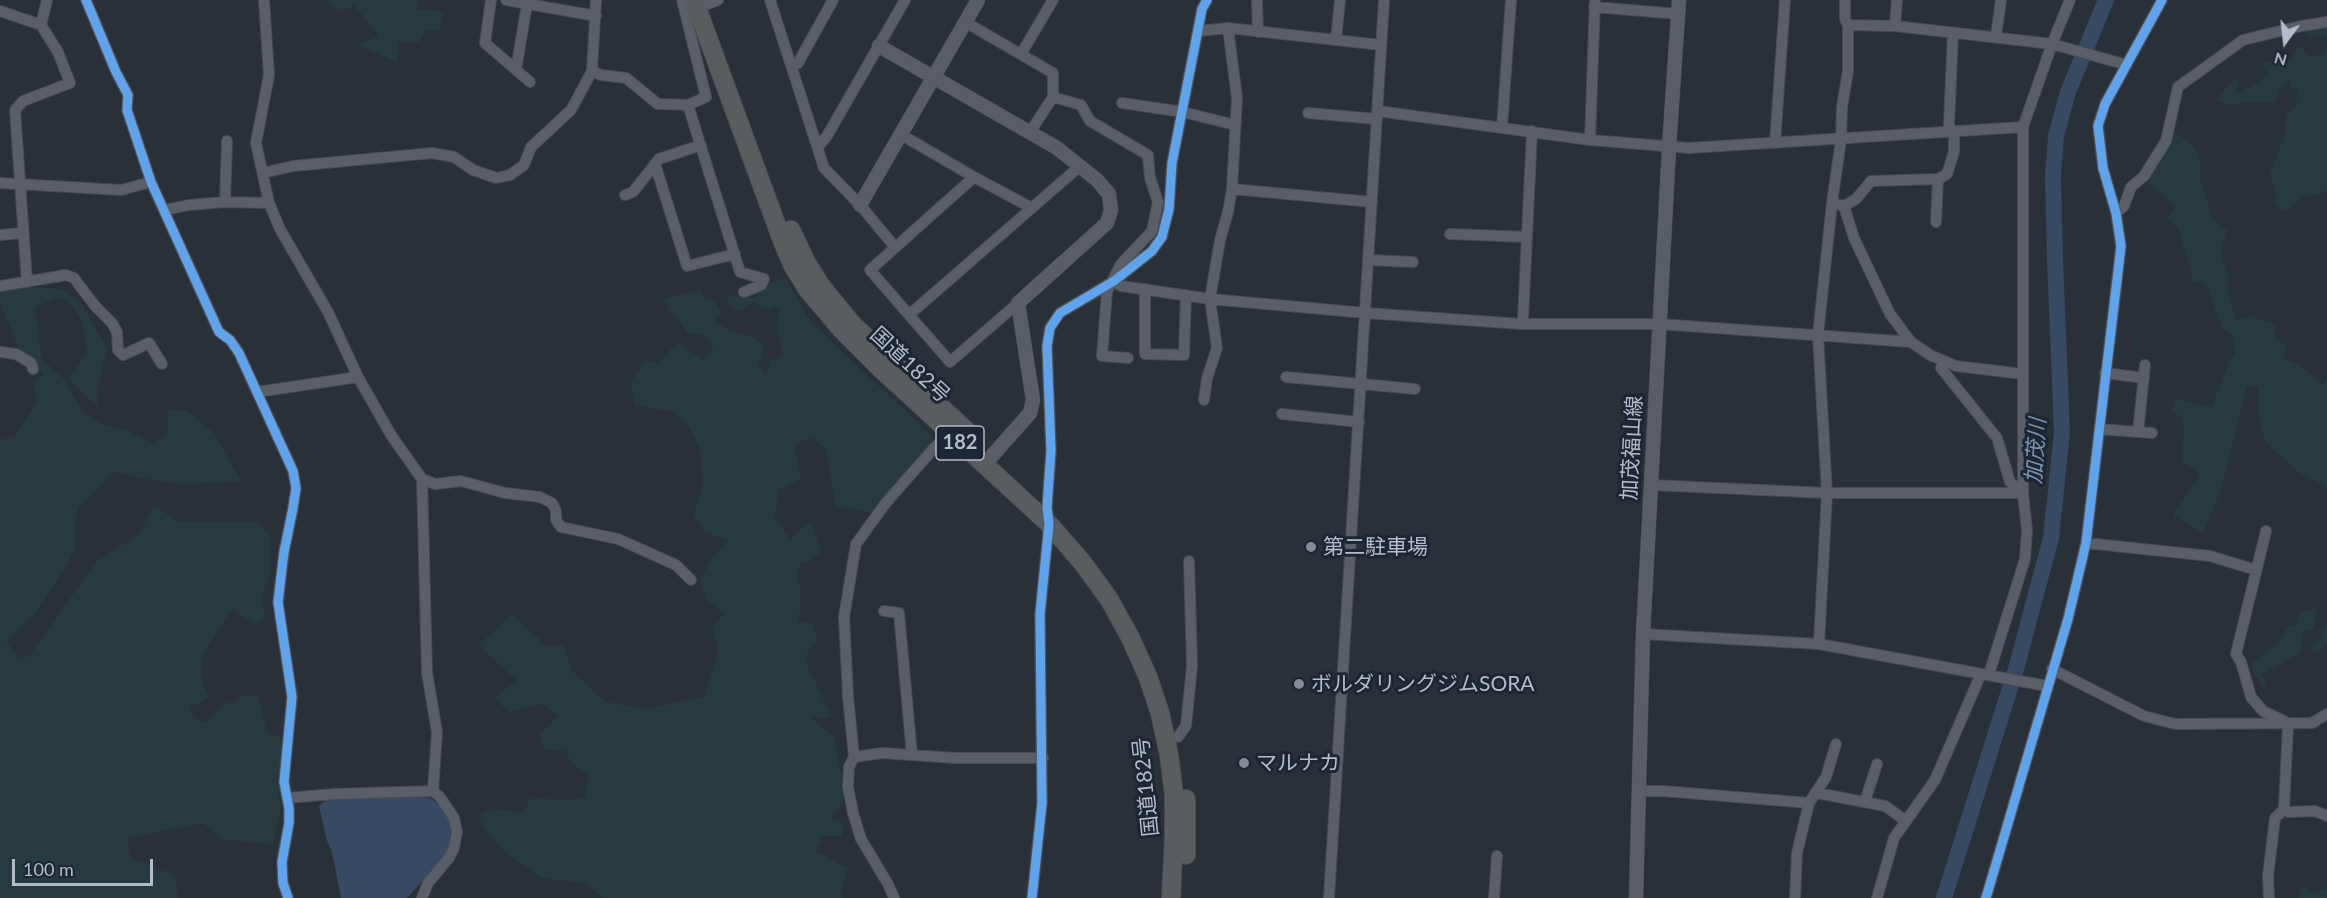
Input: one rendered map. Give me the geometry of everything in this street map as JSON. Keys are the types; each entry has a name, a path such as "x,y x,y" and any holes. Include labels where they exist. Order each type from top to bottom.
{"highway":[{"name":"国道182号","path":"707,1 792,233 821,286 852,324 954,428 1092,557 1117,591 1140,629 1157,669 1178,737 1185,784 1187,830 1184,898"},
{"name":"国道182号","path":"1048,516 1108,599 1143,667 1157,704 1169,755 1174,795 1171,898"}],"main road":[{"path":"860,205 978,0"},
{"name":"加茂福山線","path":"1636,898 1643,634 1669,148 1679,7"},
{"path":"879,46 1057,148 1109,194 1111,210 1107,223 1018,303 1033,400 1030,413 988,460"}],"street":[{"path":"41,25 47,0"},
{"path":"86,0 128,95 127,110 151,182 219,332 230,340 239,353 293,471 296,489 278,602 292,697 284,782 288,798 289,823 282,862 288,898"},
{"path":"264,0 270,60 256,143 269,203 280,229 328,312 358,377 391,435 422,479 427,661 437,732 433,791"},
{"path":"491,0 485,43 530,82"},
{"path":"506,0 596,16"},
{"path":"264,173 293,166 432,153 454,157 473,170 496,178 510,175 524,165 531,147 571,110 592,71 596,0"},
{"path":"592,71 600,75 626,78 658,104 688,105 706,97 682,0"},
{"path":"770,0 824,168 860,205 895,247"},
{"path":"792,67 798,63 833,0"},
{"path":"818,147 827,136 905,0"},
{"path":"1022,54 1053,0"},
{"path":"1032,898 1042,803 1040,614 1051,450 1048,384 1050,328 1060,313 1114,281 1152,250 1162,237 1169,209 1172,163 1202,9 1207,0"},
{"path":"1257,0 1258,32"},
{"path":"1336,40 1341,0"},
{"path":"1329,898 1384,0"},
{"path":"1502,127 1511,0"},
{"path":"1775,142 1785,0"},
{"path":"1819,644 1827,493 1818,335 1841,140 1842,107 1848,71 1848,25 1845,19 1845,0"},
{"path":"1895,26 1897,0"},
{"path":"1996,36 2001,0"},
{"path":"1877,898 1894,838 1935,780 1985,674 2025,559 2027,531 2023,493 2023,127 2070,0"},
{"path":"1986,898 2068,619 2086,543 2121,246 2116,213 2103,168 2098,126 2105,104 2163,0"},
{"path":"1590,140 1594,3 1679,7"},
{"path":"516,70 527,4"},
{"path":"0,11 41,25 58,52 70,83 24,101 18,104 15,110 27,282"},
{"path":"965,22 1053,73 1053,97 1030,132"},
{"path":"2116,213 2124,206 2131,187 2144,176 2166,141 2178,87 2243,40 2327,22"},
{"path":"1848,25 1895,26 2054,44 2127,65"},
{"path":"1198,31 1228,28 1381,45"},
{"path":"1204,399 1207,378 1217,348 1210,298 1232,189 1237,98 1228,28"},
{"path":"1832,203 1844,206 1856,199 1871,181 1938,180 1947,174 1953,159 1954,138 1949,124 1953,33"},
{"path":"1053,97 1081,105 1090,121 1148,155 1150,178 1158,202 1152,231 1121,264 1107,291 1102,356 1128,358"},
{"path":"1122,103 1183,112 1235,125"},
{"path":"688,105 740,272 764,279 761,285 744,292"},
{"path":"1308,112 1377,115 1502,127 1590,140 1669,148 1841,140 2023,127"},
{"path":"1521,324 1532,131"},
{"path":"900,134 1032,208"},
{"path":"225,202 227,141"},
{"path":"625,195 633,192 659,159 701,145"},
{"path":"655,164 687,266 735,254"},
{"path":"909,315 1080,166"},
{"path":"974,177 870,270 950,362 1018,303"},
{"path":"1936,222 1938,180"},
{"path":"0,183 121,190 151,182"},
{"path":"1232,189 1372,202"},
{"path":"165,210 225,202 269,203"},
{"path":"1844,206 1854,238 1890,314 1911,342 1943,362 1956,366 2023,374"},
{"path":"0,235 22,232"},
{"path":"1450,234 1527,237"},
{"path":"1369,260 1413,262"},
{"path":"0,286 66,275 74,278 95,306 112,323 117,332 118,350 123,355 149,343 162,364"},
{"path":"1114,281 1121,286 1145,290 1366,314 1521,324 1659,324 1911,342"},
{"path":"1145,290 1145,354 1184,356 1186,295"},
{"path":"0,352 16,354 31,363 33,369"},
{"path":"1943,362 1941,368 1997,438 2010,483 2023,493"},
{"path":"2138,432 2145,366"},
{"path":"2105,373 2144,378"},
{"path":"257,392 358,377"},
{"path":"1286,377 1415,389"},
{"path":"1282,414 1359,422"},
{"path":"894,898 861,839 848,787 849,767 854,757 844,617 856,544 885,504 954,428"},
{"path":"2099,429 2152,433"},
{"path":"422,479 435,484 461,481 505,493 540,497 552,503 556,511 556,520 561,527 626,542 676,565 691,580"},
{"path":"1651,485 1827,493 2023,493"},
{"path":"2266,531 2236,654 2251,698 2263,711 2288,724"},
{"path":"2086,543 2210,556 2256,570"},
{"path":"1178,737 1186,726 1192,666 1189,561"},
{"path":"884,611 899,613 912,755"},
{"path":"1643,634 1819,644 2047,686"},
{"path":"2052,669 2144,716 2175,724 2312,723 2327,714"},
{"path":"2269,898 2268,876 2275,818 2284,809 2288,724"},
{"path":"1795,898 1797,853 1809,803 1826,777 1836,744"},
{"path":"854,757 882,753 956,758 1043,758"},
{"path":"1865,801 1877,764"},
{"path":"1639,791 1663,790 1809,803"},
{"path":"288,798 433,791 440,797 454,818 457,832 454,848 449,858 428,884 422,898"},
{"path":"1817,793 1886,806 1906,821"},
{"path":"2284,809 2288,812 2315,812 2327,816"},
{"path":"1494,898 1497,856"}],"green space":[{"path":"325,0 419,0 417,9 439,11 443,15 439,30 425,30 419,42 399,42 397,62 358,45 379,36 354,5 341,12"},
{"path":"2327,25 2327,35 2309,37 2303,31"},
{"path":"2296,46 2302,48 2309,56 2319,56 2327,52 2327,190 2321,194 2301,197 2286,212 2274,205 2276,193 2270,173 2285,135 2286,114 2295,108 2298,92 2290,86 2292,78 2279,90 2275,103 2246,102 2231,106 2217,100 2234,78 2240,81 2235,90 2241,92 2269,75 2260,62 2277,63 2295,55"},
{"path":"2172,130 2194,146 2201,163 2199,176 2213,220 2227,230 2221,252 2229,278 2227,288 2236,321 2250,316 2275,324 2275,338 2287,348 2283,358 2300,365 2324,386 2327,379 2327,487 2302,475 2267,444 2259,413 2259,386 2247,387 2222,487 2203,533 2173,515 2200,475 2182,461 2184,429 2181,416 2172,413 2175,399 2212,407 2230,359 2235,354 2233,335 2223,330 2206,283 2194,282 2178,227 2167,219 2175,206 2145,181 2156,167"},
{"path":"786,278 810,321 935,439 878,514 836,506 826,449 811,437 794,445 801,479 778,490 775,518 790,539 811,521 822,552 808,562 800,563 796,579 801,586 799,622 812,623 818,643 808,649 806,663 832,717 811,718 834,736 843,785 843,803 830,818 843,823 842,836 823,836 816,852 848,868 840,893 843,898 602,898 586,883 541,878 506,853 484,828 478,815 494,808 523,813 531,798 562,800 586,798 588,774 574,766 565,751 544,749 539,735 559,716 541,704 508,713 495,697 517,681 479,645 511,614 548,647 563,645 572,671 605,702 648,709 705,696 718,651 713,626 724,614 706,600 700,582 708,564 727,540 703,531 694,514 703,486 700,448 689,426 675,412 634,405 631,382 645,360 658,364 677,342 704,360 714,345 704,335 687,333 679,319 670,314 664,299 701,289 702,297 716,302 721,312 715,321 729,330 755,338 763,344 763,355 758,364 766,374 771,360 783,355 776,324 780,313 775,307 769,310 754,302 740,311 727,304 729,297 743,294 755,299 764,286"},
{"path":"28,287 61,289 80,301 107,349 98,386 97,406 68,379 87,353 83,324 71,304 58,297 35,307 41,358 65,380 83,413 107,426 124,429 153,443 167,434 169,410 187,411 213,431 241,481 187,484 139,478 114,471 79,508 74,524 76,546 66,567 35,614 6,641 20,659 29,656 96,562 139,534 154,505 177,521 258,522 271,538 270,575 262,595 265,619 253,624 234,609 218,629 202,658 202,682 210,697 190,707 193,718 206,722 223,704 235,702 243,695 258,696 268,734 286,737 277,779 281,808 273,844 221,839 203,823 128,838 130,858 175,875 178,898 0,898 0,440 15,436 37,401 33,382 43,375 36,364 21,354 0,303 0,292"},
{"path":"2316,609 2314,628 2303,632 2300,653 2262,675 2266,682 2263,688 2253,670 2253,662 2279,643 2289,625 2296,626 2301,612"},
{"path":"2327,625 2327,641 2321,651 2311,653 2313,644 2319,641 2324,626"},
{"path":"2302,886 2315,893 2327,889 2327,898 2298,898"}],"water":[{"path":"418,795 431,799 449,816 452,829 448,853 407,898 341,898 332,852 327,841 319,806 326,800"}],"waterway":[{"name":"加茂川","path":"1944,898 2016,669 2051,538 2062,432 2053,176 2056,136 2068,92 2106,0"}],"cycle path":[{"path":"86,0 128,95 127,110 151,182 219,332 230,340 239,353 293,471 296,488 284,552 278,602 292,697 284,782 289,808 289,823 282,862 283,883 288,898"},
{"path":"1032,898 1042,803 1040,614 1049,524 1047,507 1051,451 1047,346 1050,328 1060,313 1114,281 1152,251 1162,237 1169,209 1172,163 1202,9 1207,0"},
{"path":"1986,898 2068,619 2086,543 2121,246 2116,213 2103,168 2098,126 2105,104 2162,0"}],"place":[{"name":"第二駐車場","path":"1311,547"},
{"name":"ボルダリングジムSORA","path":"1299,684"},
{"name":"マルナカ","path":"1244,763"}]}
